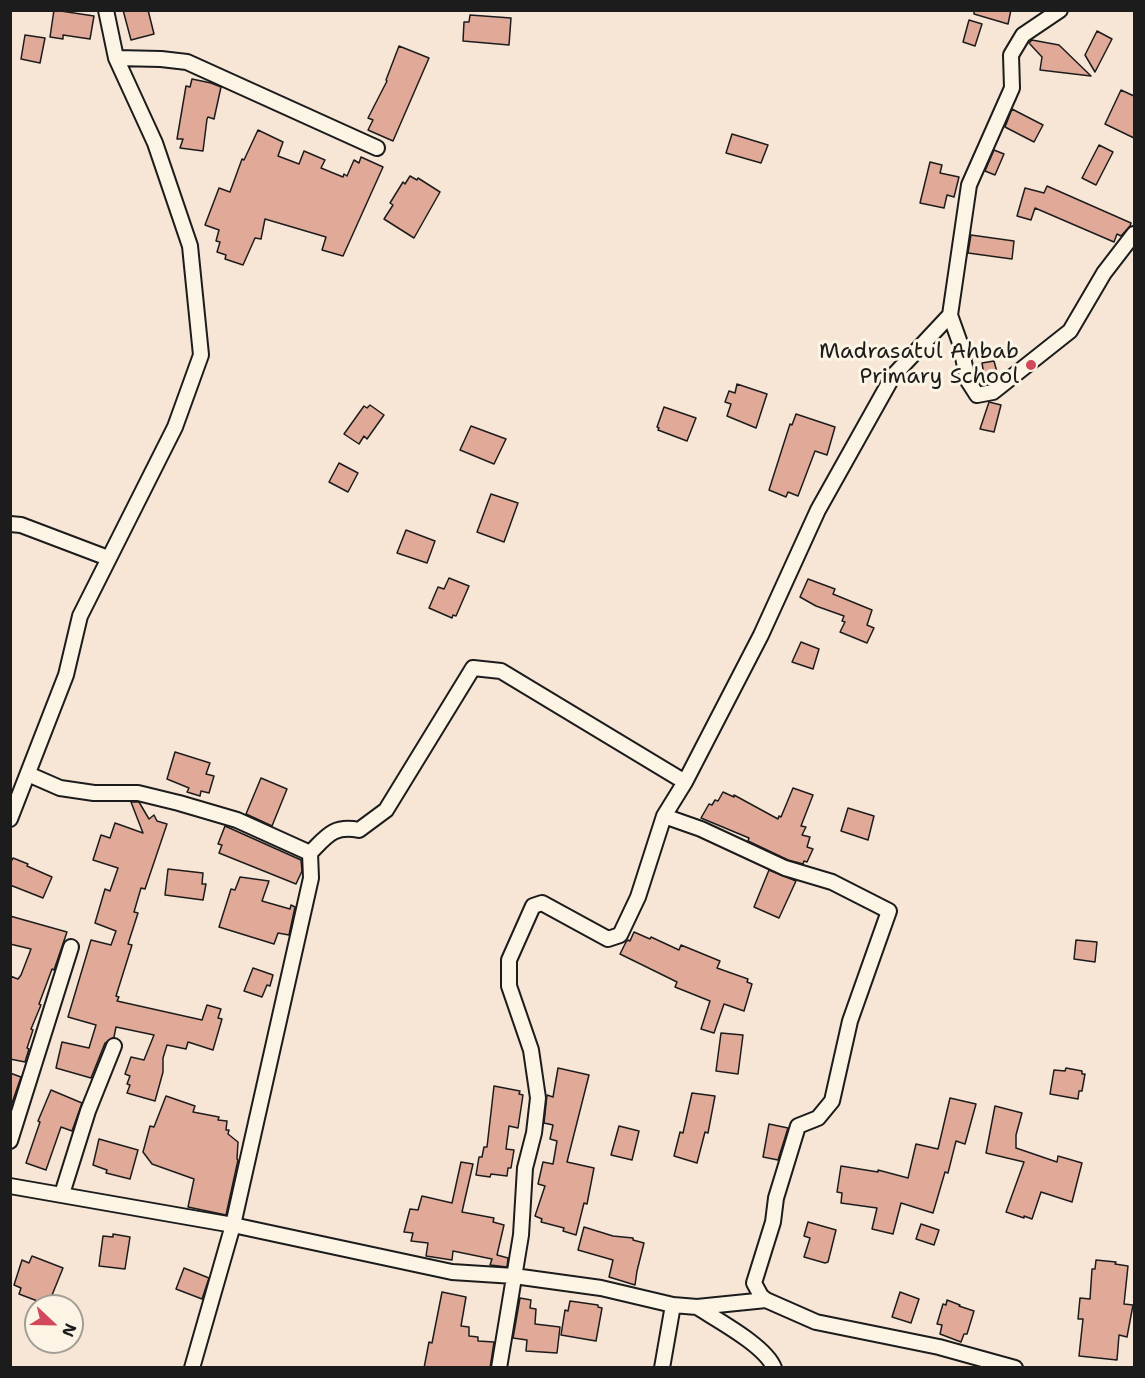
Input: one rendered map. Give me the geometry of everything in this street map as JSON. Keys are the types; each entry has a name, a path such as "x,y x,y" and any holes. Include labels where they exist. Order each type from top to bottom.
{"street":[{"path":"10,819 66,675 80,616 175,428 201,355 190,246 155,143 116,58 106,10"},
{"path":"1060,10 1023,35 1011,55 1012,88 969,186 950,315 960,343 968,381 977,395 993,392 1071,331 1104,273 1134,234"},
{"path":"116,58 187,62 377,148"},
{"path":"499,1368 521,1234 525,1168 534,1133 538,1098 531,1050 509,986 509,960 533,906 542,903 608,939 620,935 638,897 664,816 685,782 761,635 818,510 893,375 950,315"},
{"path":"10,524 21,525 108,558"},
{"path":"192,1368 233,1226 311,878 310,853 333,830 349,828 359,830 386,810 474,668 501,671 685,782"},
{"path":"28,774 60,788 94,794 138,793 179,803 237,820 310,853"},
{"path":"664,816 701,829 785,868 832,882 889,911 850,1021 832,1101 818,1118 798,1126 793,1141 776,1198 773,1222 754,1283 761,1296 816,1322 939,1347 1015,1368"},
{"path":"10,1141 71,946"},
{"path":"62,1194 88,1111 114,1046"},
{"path":"10,1186 233,1226 452,1272 514,1276 601,1288 697,1308 766,1300"},
{"path":"662,1368 674,1305"},
{"path":"697,1308 745,1338 771,1361 774,1368"}],"building":[{"path":"54,10 94,16 90,39 63,35 63,39 50,37"},
{"path":"123,10 148,10 154,34 131,40"},
{"path":"974,10 1011,10 1008,24 974,14"},
{"path":"470,15 511,18 509,45 463,41 464,22 469,22"},
{"path":"969,20 982,24 975,46 963,42"},
{"path":"1097,31 1112,39 1095,72 1085,55"},
{"path":"25,35 45,38 40,63 21,59"},
{"path":"1032,40 1059,45 1091,76 1040,70 1042,57 1029,43"},
{"path":"399,46 429,58 393,141 368,130 373,120 368,118 387,81"},
{"path":"192,79 221,87 214,119 208,117 207,119 203,151 180,148 183,139 177,139 186,86 190,87"},
{"path":"1121,90 1134,96 1134,138 1105,124"},
{"path":"1012,109 1043,125 1034,142 1005,127"},
{"path":"258,130 283,142 278,156 299,164 304,151 325,160 321,168 343,177 344,174 347,176 354,160 359,163 361,157 383,167 343,256 322,250 326,237 265,219 261,239 255,238 243,265 225,259 226,255 217,252 220,242 216,241 219,230 205,225 219,188 230,192 242,159 244,160"},
{"path":"732,134 768,145 761,163 726,153"},
{"path":"1099,145 1113,152 1096,185 1082,178"},
{"path":"994,150 1004,154 995,175 985,171"},
{"path":"930,162 942,165 940,173 959,177 954,197 947,195 944,208 920,203"},
{"path":"410,176 417,180 418,178 440,192 414,238 384,219 393,205 390,203 403,182 405,184"},
{"path":"1047,186 1131,223 1130,226 1121,236 1117,234 1114,242 1035,208 1031,220 1017,216 1025,188 1044,193"},
{"path":"971,235 1014,241 1012,259 968,253"},
{"path":"994,361 998,376 985,380 982,363"},
{"path":"737,384 767,394 756,428 727,416 731,404 725,402 729,391 735,393"},
{"path":"989,402 1001,405 994,432 980,429"},
{"path":"370,405 384,415 367,439 364,436 359,444 344,434 364,406 367,408"},
{"path":"664,407 696,418 687,441 658,430"},
{"path":"796,414 835,427 827,455 815,451 798,496 788,492 786,497 769,490 790,424 792,425"},
{"path":"471,426 506,439 494,464 460,450"},
{"path":"339,463 358,473 348,492 329,482"},
{"path":"491,494 518,503 504,542 477,532"},
{"path":"406,530 435,541 427,563 397,553"},
{"path":"449,578 469,586 456,616 453,615 452,618 429,608 438,587 444,589"},
{"path":"808,579 835,589 833,594 872,610 867,625 874,628 867,643 840,632 845,622 842,621 844,616 816,606 800,597"},
{"path":"801,642 819,649 813,669 792,662"},
{"path":"175,752 210,763 206,774 214,776 209,793 201,791 200,796 187,792 189,788 167,779"},
{"path":"261,778 287,789 272,826 246,814"},
{"path":"793,788 813,795 801,826 806,827 802,835 810,837 807,847 813,849 807,862 804,861 803,864 788,860 748,841 749,838 701,818 709,804 712,805 715,800 718,801 723,792 734,797 734,795 778,819 779,816 781,817"},
{"path":"131,802 139,802 149,819 154,815 157,821 167,824 145,889 141,888 134,912 138,913 128,944 132,945 116,996 119,997 117,1001 202,1020 207,1005 221,1009 218,1018 222,1019 213,1050 188,1042 186,1049 167,1045 155,1101 127,1093 130,1076 125,1074 131,1057 144,1060 154,1035 116,1027 114,1037 105,1043 91,1078 56,1068 62,1042 89,1048 96,1025 68,1017 91,940 111,945 116,931 95,923 105,889 110,891 118,868 93,860 101,835 110,838 115,823 143,833"},
{"path":"848,808 874,816 868,840 841,831"},
{"path":"225,826 301,860 302,871 296,884 219,853 222,845 218,844"},
{"path":"13,858 52,877 43,898 10,885 10,864"},
{"path":"168,869 203,873 202,884 206,884 203,900 165,895"},
{"path":"769,870 796,881 779,918 754,907"},
{"path":"240,877 269,881 262,901 290,909 291,905 295,907 289,935 278,933 274,944 219,927 231,889 235,890"},
{"path":"10,916 67,932 39,1004 41,1005 31,1029 33,1030 25,1062 10,1059 10,976 18,979 31,949 10,944"},
{"path":"634,932 679,950 681,945 720,961 717,968 748,979 747,982 752,984 744,1011 724,1004 714,1033 701,1029 710,1001 675,987 677,982 620,954"},
{"path":"1076,940 1097,942 1095,962 1074,959"},
{"path":"253,968 273,975 270,986 267,985 262,997 244,991"},
{"path":"721,1033 743,1035 738,1074 716,1071"},
{"path":"558,1068 589,1075 567,1162 594,1168 587,1204 584,1203 576,1235 563,1231 564,1228 541,1222 542,1219 535,1216 545,1186 538,1184 543,1162 553,1164 557,1141 550,1139 553,1125 544,1123 547,1095 553,1097"},
{"path":"1066,1068 1082,1071 1082,1074 1085,1074 1078,1099 1050,1094 1054,1070 1065,1071"},
{"path":"10,1073 21,1077 10,1109"},
{"path":"494,1086 520,1091 519,1094 523,1095 518,1128 509,1126 506,1149 514,1150 511,1168 508,1168 507,1176 491,1174 490,1177 476,1175 479,1157 482,1157 484,1147 487,1147"},
{"path":"51,1090 82,1103 72,1131 61,1127 46,1170 26,1163 40,1122 38,1121"},
{"path":"692,1093 715,1096 708,1133 705,1132 697,1163 674,1156 680,1132 683,1133"},
{"path":"166,1096 195,1106 193,1112 219,1117 218,1120 227,1121 228,1134 238,1142 238,1160 226,1215 188,1207 194,1179 152,1164 143,1152 150,1126 154,1127"},
{"path":"950,1098 976,1104 965,1144 956,1141 948,1173 945,1172 933,1213 901,1203 893,1234 872,1229 877,1208 841,1203 842,1193 837,1192 841,1166 878,1172 878,1170 908,1178 916,1144 938,1149"},
{"path":"995,1106 1022,1113 1016,1135 1016,1148 1057,1162 1058,1156 1082,1163 1072,1202 1041,1192 1032,1219 1006,1212 1024,1162 986,1153"},
{"path":"769,1124 788,1128 778,1160 763,1157"},
{"path":"619,1126 639,1131 632,1160 611,1155"},
{"path":"99,1139 138,1150 130,1179 106,1173 107,1170 93,1165"},
{"path":"461,1162 473,1164 462,1212 494,1218 493,1222 504,1225 497,1255 508,1258 507,1267 490,1265 492,1259 453,1251 452,1260 426,1256 428,1243 411,1241 413,1233 404,1232 410,1209 418,1210 422,1196 452,1203"},
{"path":"808,1222 836,1230 828,1262 804,1257 810,1238 804,1236"},
{"path":"921,1224 939,1230 934,1245 916,1239"},
{"path":"584,1227 613,1236 633,1238 633,1240 644,1243 635,1285 609,1277 613,1260 578,1250"},
{"path":"113,1234 130,1237 125,1269 99,1266 103,1236 113,1237"},
{"path":"32,1256 63,1268 52,1294 24,1294 24,1296 19,1294 21,1288 14,1285 22,1260 29,1263"},
{"path":"1096,1260 1128,1266 1124,1304 1133,1305 1127,1337 1119,1335 1117,1360 1079,1356 1083,1319 1078,1319 1080,1298 1090,1299 1092,1269 1095,1269"},
{"path":"184,1268 209,1278 202,1299 176,1289"},
{"path":"442,1292 466,1297 461,1326 469,1327 469,1336 478,1337 478,1341 494,1342 490,1368 424,1368 429,1342 432,1343"},
{"path":"900,1292 919,1299 911,1323 892,1317"},
{"path":"520,1298 531,1300 530,1308 536,1309 535,1324 560,1327 557,1353 526,1351 527,1340 513,1338"},
{"path":"947,1300 974,1311 967,1334 964,1334 961,1342 940,1334 942,1325 937,1324 943,1304 946,1305"},
{"path":"570,1301 598,1305 602,1308 596,1341 561,1335 565,1310 568,1311"}],"place":[{"name":"Madrasatul Ahbab Primary School","path":"1031,365"}]}
